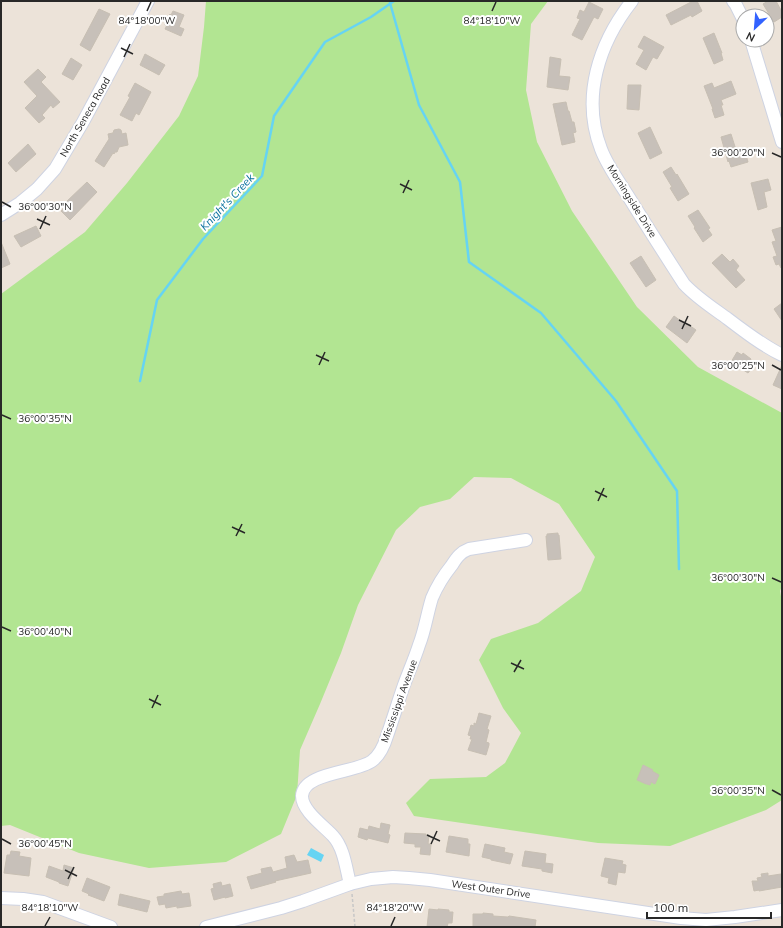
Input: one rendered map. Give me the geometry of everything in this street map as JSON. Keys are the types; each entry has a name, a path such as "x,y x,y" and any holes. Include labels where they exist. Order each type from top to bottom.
{"street":[{"name":"North Seneca Road","path":"1,215 20,203 37,189 55,169 83,122 148,1"},
{"name":"Morningside Drive","path":"632,1 614,28 597,68 593,88 592,106 595,128 601,150 624,190 684,284 694,294 738,327 782,355"},
{"path":"753,48 782,142"},
{"name":"Mississippi Avenue","path":"350,884 340,846 334,837 307,810 302,797 304,790 307,785 314,780 362,767 371,762 378,755 385,744 404,685 419,647 433,597 447,571 463,551 526,540"},
{"name":"West Outer Drive","path":"206,927 281,908 350,884 371,879 393,877 418,879 681,918 706,920 782,910"},
{"path":"1,898 43,902 110,927"}],"path":[{"path":"350,884 355,927"}],"green space":[{"path":"206,1 548,1 531,24 526,90 537,142 572,211 637,307 698,367 782,413 782,586 780,591 782,602 782,800 766,810 670,846 598,843 414,816 406,803 430,779 486,777 505,763 521,733 503,708 479,660 491,639 538,623 581,591 595,557 559,504 511,478 474,477 450,499 420,507 396,530 358,605 341,653 300,750 297,795 281,834 226,862 149,868 79,853 10,825 1,826 1,294 85,232 127,183 179,116 198,76"}],"water":[{"path":"311,848 324,855 321,862 307,855"}],"building":[{"path":"693,1 697,1 702,11 692,17 691,15 671,25 666,15"},
{"path":"768,1 776,1 782,12 782,17 775,21 775,8 765,8 763,4"},
{"path":"589,2 603,9 598,19 594,17 582,40 572,35 580,19 577,18 580,10 584,12"},
{"path":"99,9 110,14 90,51 80,45"},
{"path":"173,11 184,15 179,27 184,29 181,36 165,29 167,25 165,25"},
{"path":"714,33 722,53 723,60 714,64 703,38"},
{"path":"644,36 664,47 657,59 653,57 646,70 636,64 644,50 638,47"},
{"path":"145,54 165,65 159,75 140,65"},
{"path":"550,57 561,59 559,76 570,77 568,90 547,87"},
{"path":"71,58 82,65 73,80 62,74"},
{"path":"38,69 46,77 41,82 60,102 53,108 51,105 42,115 45,118 39,123 25,108 37,96 24,82"},
{"path":"731,81 736,94 721,100 724,115 715,118 704,86 712,83 714,88"},
{"path":"135,83 151,92 139,115 136,113 132,121 120,115 130,97 128,96"},
{"path":"628,85 641,85 639,110 627,109"},
{"path":"566,102 572,122 574,122 576,132 573,133 575,142 562,145 553,104"},
{"path":"650,127 662,153 650,159 638,133"},
{"path":"119,129 121,130 122,134 126,133 128,145 119,147 117,152 114,154 113,153 104,167 95,161 109,139 108,134"},
{"path":"731,134 737,153 745,151 748,162 731,167 729,161 728,162 721,137"},
{"path":"28,144 36,154 16,172 8,163"},
{"path":"671,167 689,194 678,201 663,172"},
{"path":"768,179 771,190 764,192 767,207 758,210 751,183"},
{"path":"87,182 97,192 70,220 61,211 66,205 65,203"},
{"path":"698,210 710,228 708,229 712,235 703,242 688,216"},
{"path":"36,226 41,236 21,247 14,236"},
{"path":"782,227 781,268 779,264 776,265 773,257 777,256 772,242 776,241 772,230"},
{"path":"1,242 10,264 1,268"},
{"path":"722,254 730,262 733,259 739,266 736,270 745,280 736,288 712,263"},
{"path":"641,256 656,280 646,287 630,263"},
{"path":"782,303 782,321 774,309"},
{"path":"674,316 696,330 687,343 666,327"},
{"path":"737,352 742,355 743,353 755,364 748,373 731,362"},
{"path":"782,365 782,389 773,385"},
{"path":"558,533 561,559 548,560 546,536 547,534"},
{"path":"479,713 491,716 487,729 489,730 486,742 489,743 489,745 486,755 468,750 472,739 470,739 471,736 468,735 471,725 474,726 474,723 476,724"},
{"path":"643,765 659,775 655,784 651,782 650,785 637,780"},
{"path":"381,823 390,825 388,843 358,837 360,828 368,830 369,826 380,829"},
{"path":"405,833 429,835 428,844 431,844 430,855 420,854 421,847 415,847 415,844 404,843"},
{"path":"449,836 468,839 468,844 470,844 469,856 446,852"},
{"path":"485,844 505,848 504,852 513,854 510,864 482,857"},
{"path":"11,851 20,852 19,856 31,858 29,876 4,873 7,855 10,855"},
{"path":"525,851 546,854 545,863 553,864 552,873 542,871 542,869 522,866"},
{"path":"294,855 297,862 308,860 311,873 275,881 276,882 251,889 247,877 262,873 261,869 271,867 273,872 287,868 285,857"},
{"path":"605,858 623,861 622,864 626,865 625,873 618,872 616,885 608,883 609,878 601,876"},
{"path":"64,865 74,868 68,886 46,877 49,866 63,871"},
{"path":"768,873 768,876 781,874 782,887 754,891 752,881 758,881 757,878 762,877 761,874"},
{"path":"87,878 110,887 104,901 82,891"},
{"path":"221,882 222,886 230,884 233,896 214,900 211,889 214,888 213,884"},
{"path":"181,891 182,894 189,893 191,906 166,908 165,904 159,905 157,897 164,896 164,894"},
{"path":"120,894 150,901 147,912 118,905"},
{"path":"429,909 449,910 449,912 453,912 452,923 448,923 447,927 427,927"},
{"path":"473,914 493,914 493,916 509,916 536,920 535,927 473,927"}],"waterway":[{"name":"Knight's Creek","path":"140,381 157,300 203,239 262,176 274,116 325,42 371,17 394,1"},
{"path":"390,3 419,105 460,182 469,262 541,313 616,401 677,491 679,569"}]}
